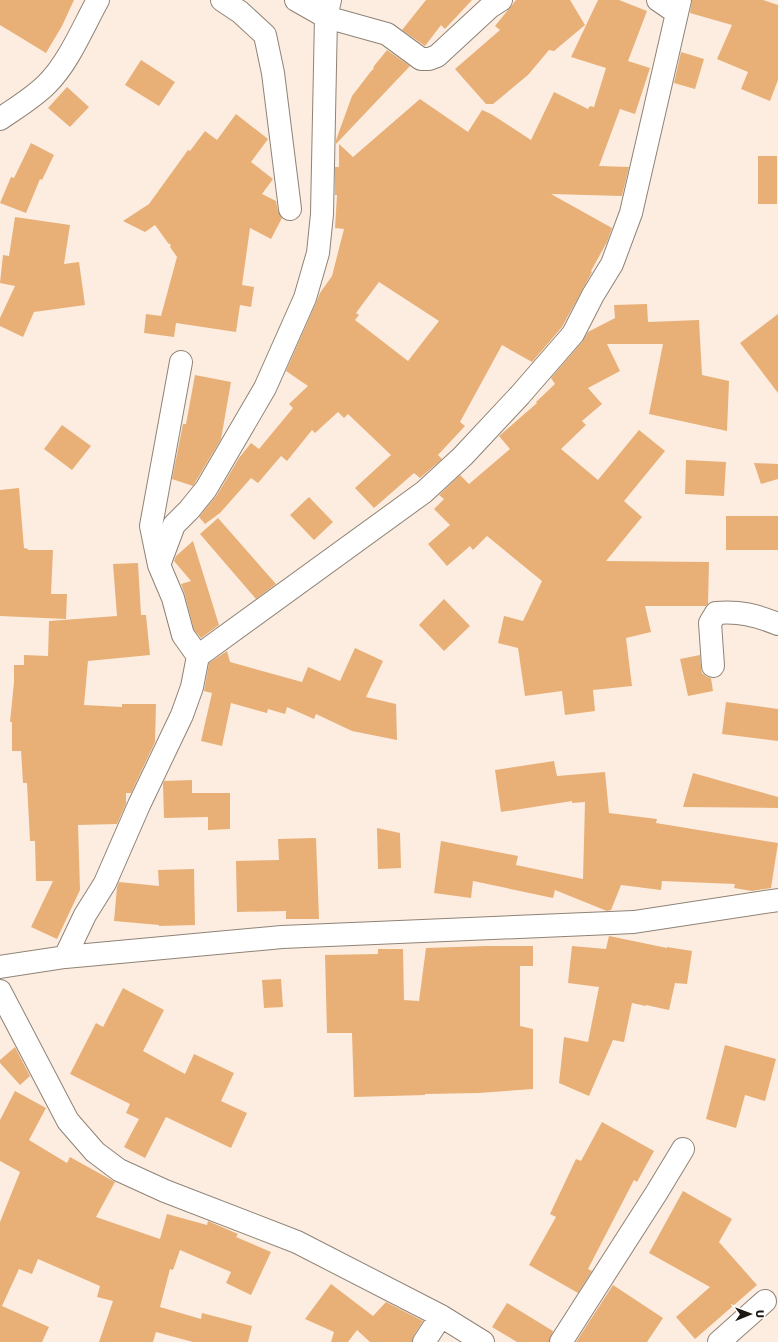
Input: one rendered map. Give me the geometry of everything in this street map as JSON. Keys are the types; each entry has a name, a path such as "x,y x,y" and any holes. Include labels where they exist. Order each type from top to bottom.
{"street":[{"path":"0,119 23,104 47,84 67,59 98,0"},
{"path":"222,0 240,12 265,35 273,73 290,209"},
{"path":"296,0 328,8 387,34 421,59 429,59 437,56 490,7 501,0"},
{"path":"65,957 85,915 105,883 139,805 182,715 192,687 198,656 424,492 463,456 520,396 573,334 593,295 612,264 631,213 679,6 658,0"},
{"path":"159,565 174,525 206,489 265,388 305,298 318,253 322,214 328,8"},
{"path":"181,362 151,526 159,565 173,598 184,635 198,656"},
{"path":"713,666 710,623 716,613 741,613 756,616 778,624"},
{"path":"0,967 65,957 282,937 634,922 778,900"},
{"path":"0,991 68,1122 95,1152 119,1170 165,1191 296,1242 441,1316 484,1342"},
{"path":"561,1342 683,1149"},
{"path":"719,1342 765,1301"},
{"path":"424,1342 441,1316"}],"building":[{"path":"0,0 74,0 62,26 46,53 0,25"},
{"path":"426,0 472,0 445,29 441,25 425,46 402,30"},
{"path":"516,0 570,0 585,25 554,51 549,50 528,75 493,104 486,104 455,69 500,30 495,26"},
{"path":"598,0 619,0 647,11 628,61 650,68 635,114 620,109 599,166 629,167 622,196 551,194 612,228 607,242 591,271 592,272 562,327 532,362 502,345 460,422 465,426 438,455 442,459 420,478 414,473 374,508 355,488 391,455 348,414 344,418 338,412 315,433 312,430 287,461 281,456 258,483 251,478 220,513 205,524 199,517 217,495 239,458 251,443 259,449 293,408 289,404 308,386 286,371 320,293 332,276 344,229 335,228 337,195 335,195 335,167 339,167 339,144 353,157 420,99 468,132 482,110 491,114 531,140 554,92 588,109 590,106 594,107 606,68 571,57","holes":["379,282 439,321 408,361 355,320 359,315 356,313"]},
{"path":"692,0 763,0 778,5 778,80 770,101 741,89 748,72 717,59 732,25 690,13"},
{"path":"387,50 410,66 336,144 336,140 352,96"},
{"path":"681,52 704,59 695,89 674,83"},
{"path":"141,60 175,82 159,106 125,85"},
{"path":"67,87 89,107 70,127 48,108"},
{"path":"236,114 268,139 251,162 273,179 262,194 276,201 278,211 282,218 271,239 250,228 242,285 254,287 251,307 240,305 236,332 176,323 174,337 144,333 146,314 161,316 177,257 170,247 171,245 155,225 145,232 123,221 149,204 188,150 190,151 205,131 217,140"},
{"path":"31,143 54,155 42,180 40,179 26,213 0,203 11,177 14,178"},
{"path":"758,156 777,156 777,204 758,204"},
{"path":"15,217 70,225 64,264 79,262 85,305 34,312 23,337 0,326 0,318 15,286 0,283 3,255 9,256"},
{"path":"647,304 648,322 699,320 702,375 729,381 727,431 649,414 663,344 607,344 620,371 588,388 602,404 582,421 586,425 561,449 598,480 639,430 665,451 624,501 642,517 606,561 709,562 708,604 706,606 645,606 651,632 626,638 632,686 593,690 595,711 565,715 562,691 525,696 518,648 498,643 504,616 523,621 542,581 487,536 473,550 470,546 447,566 428,544 450,525 434,509 444,499 439,495 460,475 469,484 510,449 499,436 537,403 536,402 555,384 551,378 582,342 588,332 615,318 614,305"},
{"path":"778,314 778,393 740,343"},
{"path":"195,375 231,382 221,439 193,486 172,479 183,424 186,424"},
{"path":"62,425 91,446 72,470 44,449"},
{"path":"686,460 726,462 724,496 685,494"},
{"path":"754,463 778,464 778,479 761,484"},
{"path":"19,488 24,548 28,550 53,550 51,594 67,594 66,619 0,616 0,490"},
{"path":"309,497 333,522 314,540 290,515"},
{"path":"726,516 778,516 778,550 726,550"},
{"path":"218,518 276,584 256,599 200,534"},
{"path":"193,541 219,625 201,638 194,630 181,584 191,581 174,561 176,556"},
{"path":"138,563 141,615 146,615 150,655 88,661 84,705 122,707 122,704 156,704 155,742 131,793 126,793 126,804 117,824 78,825 80,890 57,939 31,927 53,881 36,881 35,841 30,841 27,783 23,783 21,751 12,751 12,722 10,722 14,665 24,665 24,655 48,656 49,621 117,616 113,564"},
{"path":"444,599 470,626 444,651 419,625"},
{"path":"355,648 383,661 366,697 396,704 397,740 352,731 316,714 314,719 287,707 285,714 268,709 267,713 231,703 222,746 201,741 212,693 204,691 209,663 227,651 230,662 302,682 308,667 340,681"},
{"path":"700,655 702,673 711,678 713,691 688,696 680,659"},
{"path":"726,702 778,709 778,741 722,734"},
{"path":"554,761 557,776 605,772 609,813 657,819 656,823 778,843 771,888 752,891 734,888 735,884 662,881 661,890 621,885 611,910 607,911 555,890 553,898 473,881 471,898 434,893 441,841 518,856 516,865 583,879 585,802 572,803 572,801 501,812 495,770"},
{"path":"693,773 778,797 778,808 683,807"},
{"path":"192,780 192,793 230,793 230,829 208,830 208,817 164,818 164,781"},
{"path":"377,828 400,833 401,868 378,869"},
{"path":"316,838 319,919 286,919 286,911 237,912 236,861 279,860 278,839"},
{"path":"194,869 195,925 159,926 114,921 117,887 119,882 159,886 158,870"},
{"path":"609,936 667,948 692,951 687,984 675,983 669,1010 632,1003 624,1042 613,1040 589,1096 559,1083 564,1037 588,1042 599,987 568,983 572,946 606,949"},
{"path":"533,946 533,966 520,966 520,1026 533,1029 533,1089 479,1093 354,1097 352,1033 327,1033 325,955 378,954 378,949 403,949 404,1000 419,1001 426,948"},
{"path":"281,979 283,1007 264,1008 262,980"},
{"path":"123,988 164,1010 143,1051 185,1074 194,1054 234,1073 221,1101 247,1113 231,1148 166,1117 145,1158 124,1147 139,1119 126,1113 130,1104 70,1074 96,1023 103,1027"},
{"path":"725,1045 776,1059 765,1101 745,1095 736,1128 706,1119"},
{"path":"15,1047 30,1076 20,1085 0,1063 0,1060"},
{"path":"15,1091 46,1108 29,1140 67,1163 70,1157 115,1182 96,1217 160,1239 167,1214 207,1225 208,1221 238,1234 236,1237 271,1252 251,1295 226,1283 231,1272 180,1250 173,1270 170,1269 160,1307 201,1319 202,1313 252,1326 248,1342 193,1342 156,1332 153,1342 99,1342 113,1301 97,1297 100,1286 38,1259 32,1274 19,1269 2,1306 49,1327 42,1342 0,1342 0,1222 20,1172 0,1161 0,1120"},
{"path":"602,1122 654,1151 637,1182 634,1180 588,1269 592,1271 578,1293 529,1265 556,1217 550,1214 576,1159 581,1161"},
{"path":"683,1191 732,1219 719,1242 757,1285 695,1339 676,1317 710,1287 649,1253"},
{"path":"331,1284 373,1316 386,1302 423,1321 414,1335 412,1342 370,1342 357,1330 348,1342 331,1342 334,1332 305,1319"},
{"path":"613,1285 663,1318 647,1342 576,1342"},
{"path":"507,1303 553,1331 549,1342 517,1342 492,1327"}]}
